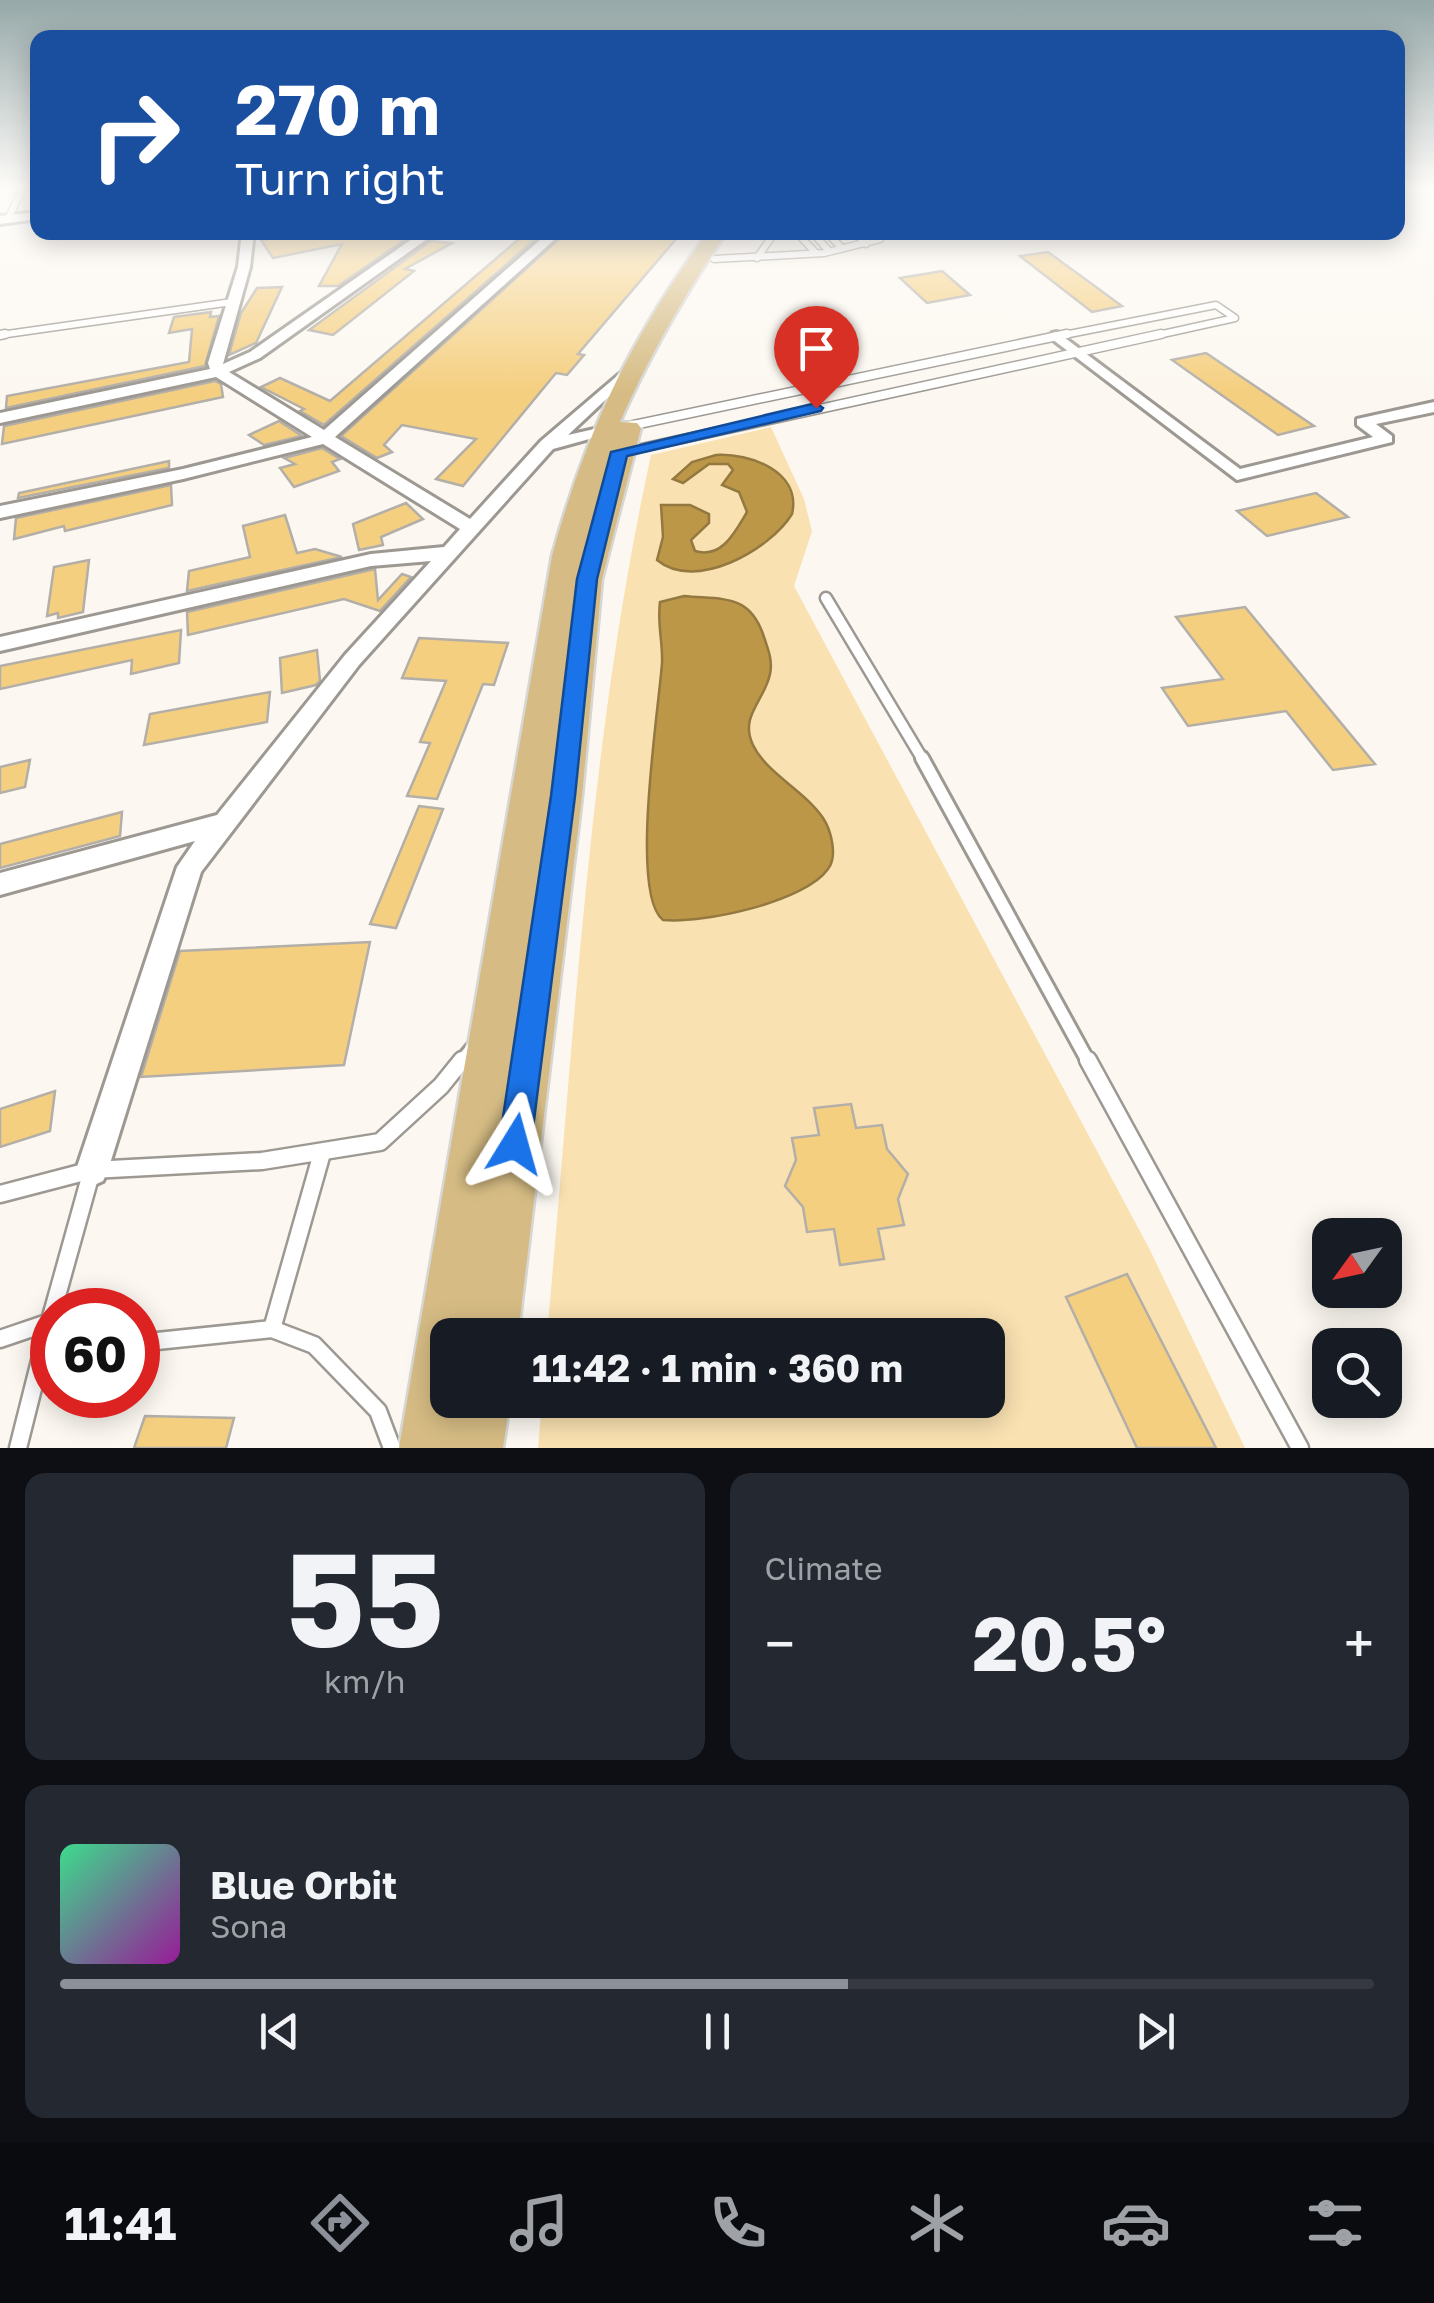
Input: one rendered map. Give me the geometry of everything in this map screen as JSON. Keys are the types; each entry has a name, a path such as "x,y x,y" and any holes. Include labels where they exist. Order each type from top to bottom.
{"main road":[{"path":"492,1318 563,796 587,579 630,369 687,274 713,258"},
{"path":"428,1448 535,773 543,686 561,570 616,437 670,335 723,258"},
{"path":"474,1448 478,1418"}],"street":[{"path":"246,258 216,362 218,372 470,527"},
{"path":"0,418 218,372 255,355 394,258"},
{"path":"0,512 183,474 323,439 528,258"},
{"path":"1057,336 1237,475 1386,439 1363,422 1434,407"},
{"path":"92,1170 190,867 352,660 547,445 630,369"},
{"path":"547,445 616,437"},
{"path":"0,644 371,560 447,553"},
{"path":"0,884 224,823"}],"lane":[{"path":"0,335 232,302"},
{"path":"1216,306 1234,318 616,437 1057,336 1216,306"},
{"path":"826,598 916,747 1300,1448"},
{"path":"0,1194 92,1170 262,1161 380,1142 441,1086 494,1023"},
{"path":"272,1329 322,1152"},
{"path":"59,1288 92,1170"},
{"path":"0,1339 30,1325"},
{"path":"160,1342 272,1329 314,1345 378,1412 392,1448"},
{"path":"18,1448 30,1407"}],"shaded area":[{"path":"771,427 804,499 812,531 794,586 1149,1248 1245,1448 538,1448 540,1418 1005,1418 1005,1318 548,1318 598,783 612,673 651,455"},
{"path":"716,455 757,461 781,476 793,499 792,514 767,541 731,562 711,569 673,569 657,560 663,537 661,505 690,505 709,514 709,523 691,540 695,551 704,552 727,542 747,512 739,492 722,485 733,470 728,464 709,464 683,483 673,479 692,462"},
{"path":"684,596 733,602 743,606 758,623 771,669 749,725 753,745 767,765 823,818 831,836 833,857 816,881 776,901 726,914 663,920 653,903 647,839 662,663 659,610 660,602"}],"building":[{"path":"335,258 379,258 338,286 319,286"},
{"path":"408,258 426,258 405,269 414,271 333,335 309,330"},
{"path":"497,258 514,258 324,425 300,411 304,409 261,387 280,378 330,401"},
{"path":"539,258 660,258 578,354 584,355 567,375 556,373 463,486 436,479 476,439 402,425 384,445 392,452 377,458 341,436"},
{"path":"1022,258 1056,258 1122,306 1092,312"},
{"path":"942,271 970,295 927,303 900,278"},
{"path":"282,287 256,343 229,355 241,313 257,288"},
{"path":"211,312 210,317 219,316 205,366 6,408 7,396 189,362 192,329 169,333 174,317"},
{"path":"1206,353 1314,426 1278,435 1172,360"},
{"path":"215,381 221,384 223,397 2,444 4,426"},
{"path":"279,421 302,436 264,445 249,435"},
{"path":"322,448 340,459 332,462 339,471 294,487 280,468 295,464 284,458"},
{"path":"169,461 169,468 18,498 19,493"},
{"path":"171,485 172,505 14,539 16,518"},
{"path":"1316,493 1348,517 1267,536 1237,511"},
{"path":"406,503 423,519 381,537 383,545 359,550 353,524"},
{"path":"285,515 297,553 315,549 342,557 187,591 189,571 250,557 243,526"},
{"path":"89,560 83,612 58,618 58,613 47,616 54,567"},
{"path":"375,569 378,600 402,574 411,577 380,611 344,599 188,635 187,612"},
{"path":"1245,607 1375,764 1333,770 1286,711 1188,726 1162,688 1223,679 1176,617"},
{"path":"181,630 179,663 131,674 132,660 0,689 0,666"},
{"path":"419,638 508,643 494,685 483,684 437,799 407,796 430,743 420,742 446,681 402,678"},
{"path":"317,650 320,681 282,693 280,658"},
{"path":"270,692 267,722 144,745 150,714"},
{"path":"30,760 25,787 0,793 0,767"},
{"path":"419,806 443,809 396,928 370,924"},
{"path":"122,812 120,836 0,868 0,844"},
{"path":"370,942 344,1065 141,1077 180,951"},
{"path":"55,1091 50,1131 0,1147 0,1109"},
{"path":"851,1104 856,1128 882,1125 887,1149 908,1174 898,1199 904,1225 878,1229 884,1259 840,1265 834,1229 807,1232 803,1207 785,1186 796,1160 792,1138 819,1135 814,1108"},
{"path":"1127,1274 1216,1448 1137,1448 1066,1297"},
{"path":"144,1418 234,1418 226,1448 134,1448"}],"route":[{"path":"515,1144 563,796 587,579 619,452 816,408"}]}
